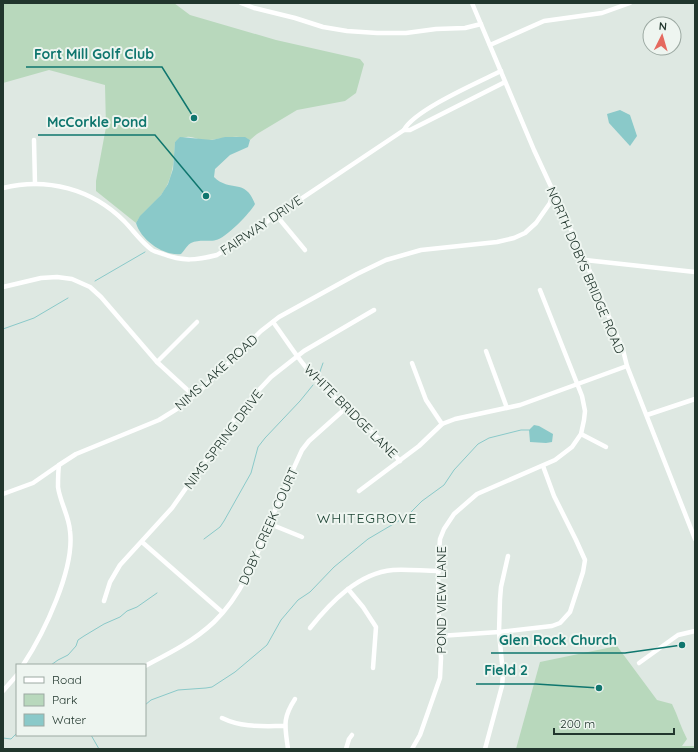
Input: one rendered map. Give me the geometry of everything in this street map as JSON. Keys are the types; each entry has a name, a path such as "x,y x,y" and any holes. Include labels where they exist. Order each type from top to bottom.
{"street":[{"path":"241,3 323,27 354,32 377,34 406,33 436,29 465,28 480,24"},
{"name":"NORTH DOBYS BRIDGE ROAD","path":"472,3 553,193 585,260 623,350 627,366 695,539"},
{"path":"490,45 544,21 602,13 630,3"},
{"name":"FAIRWAY DRIVE","path":"3,188 35,184 64,187 92,197 124,221 152,250 174,259 197,260 217,255 404,130 413,119 423,112 456,93 501,71"},
{"name":"FAIRWAY DRIVE","path":"404,130 410,130 505,82"},
{"path":"34,140 35,184"},
{"name":"NIMS LAKE ROAD","path":"3,494 33,483 76,454 159,420 180,407 194,396 250,342 279,317 357,274 386,260 421,250 496,242 514,238 525,233 536,223 550,203 553,193"},
{"path":"276,215 305,250"},
{"path":"585,260 695,272"},
{"path":"3,287 41,278 57,277 72,279 85,284 101,297 157,362 194,396"},
{"name":"POND VIEW LANE","path":"412,749 420,735 440,678 441,658 439,636 438,571 440,539 444,529 454,514 468,501 483,491 556,460 572,447 581,434 585,411 578,384 540,290"},
{"name":"NIMS SPRING DRIVE","path":"104,601 115,573 120,565 172,508 236,417 257,392 271,377 298,356 374,310"},
{"path":"157,362 197,322"},
{"name":"WHITE BRIDGE LANE","path":"273,322 318,382 383,441 400,461"},
{"path":"486,350 507,408"},
{"path":"412,363 426,400 442,424"},
{"path":"359,491 419,446 442,424 455,419 520,406 627,366"},
{"path":"647,415 695,399"},
{"name":"DOBY CREEK COURT","path":"146,666 179,649 192,640 214,622 222,612 240,588 250,569 302,450 309,441 347,408"},
{"path":"581,434 606,447"},
{"path":"24,664 31,652 60,589 69,561 70,530 58,487 59,465"},
{"path":"439,636 499,632 552,626 560,623 570,612 585,564 584,556 554,496 543,466"},
{"path":"270,524 302,537"},
{"path":"142,542 222,612"},
{"path":"485,749 502,686 503,674 499,632 501,587 508,556"},
{"path":"310,628 324,610 352,585 362,580 391,570 438,571"},
{"path":"348,589 363,607 376,627 373,668"},
{"path":"639,663 678,635 695,631"},
{"path":"3,691 16,675"},
{"path":"288,749 285,720 288,710 295,699"},
{"path":"222,718 235,724 285,726"},
{"path":"346,749 352,735"}],"green space":[{"path":"3,3 174,3 190,15 276,40 360,59 364,64 356,93 345,101 297,110 257,134 250,140 239,137 203,140 189,137 175,142 173,163 168,183 161,195 141,215 136,223 96,191 96,181 106,127 105,85 49,70 3,83"},
{"path":"617,646 657,700 672,704 687,739 682,746 695,746 695,749 516,749 540,662"}],"water":[{"path":"620,110 630,115 637,136 630,146 609,123 607,114"},
{"path":"180,137 212,140 225,137 245,137 250,140 248,147 230,155 215,169 214,177 220,182 242,188 247,191 255,204 237,225 225,235 213,241 191,243 181,254 174,254 160,250 154,246 143,235 136,223 140,216 161,195 168,184 173,169 175,142"},
{"path":"534,425 539,426 553,434 552,442 530,442 529,430"}],"waterway":[{"path":"95,281 145,252"},
{"path":"3,329 34,318 68,298"},
{"path":"318,377 323,363"},
{"path":"204,539 220,527 224,521 251,473 258,447 313,385"},
{"path":"146,704 151,700 178,690 212,687 235,672 267,645 281,620 298,600 310,592 334,567 368,539 407,516 422,501 444,485 454,470 478,444 489,438 521,430 529,430"},
{"path":"52,664 68,655 76,646 78,640 104,624 120,617 127,611 137,607 157,593"},
{"path":"3,738 11,739 16,734"},
{"path":"92,736 99,749"}],"place":[{"name":"Fort Mill Golf Club","path":"194,118"},
{"name":"McCorkle Pond","path":"206,196"},
{"name":"Glen Rock Church","path":"682,645"},
{"name":"Field 2","path":"599,688"}],"district":[{"name":"WHITEGROVE","path":"367,518"}]}
